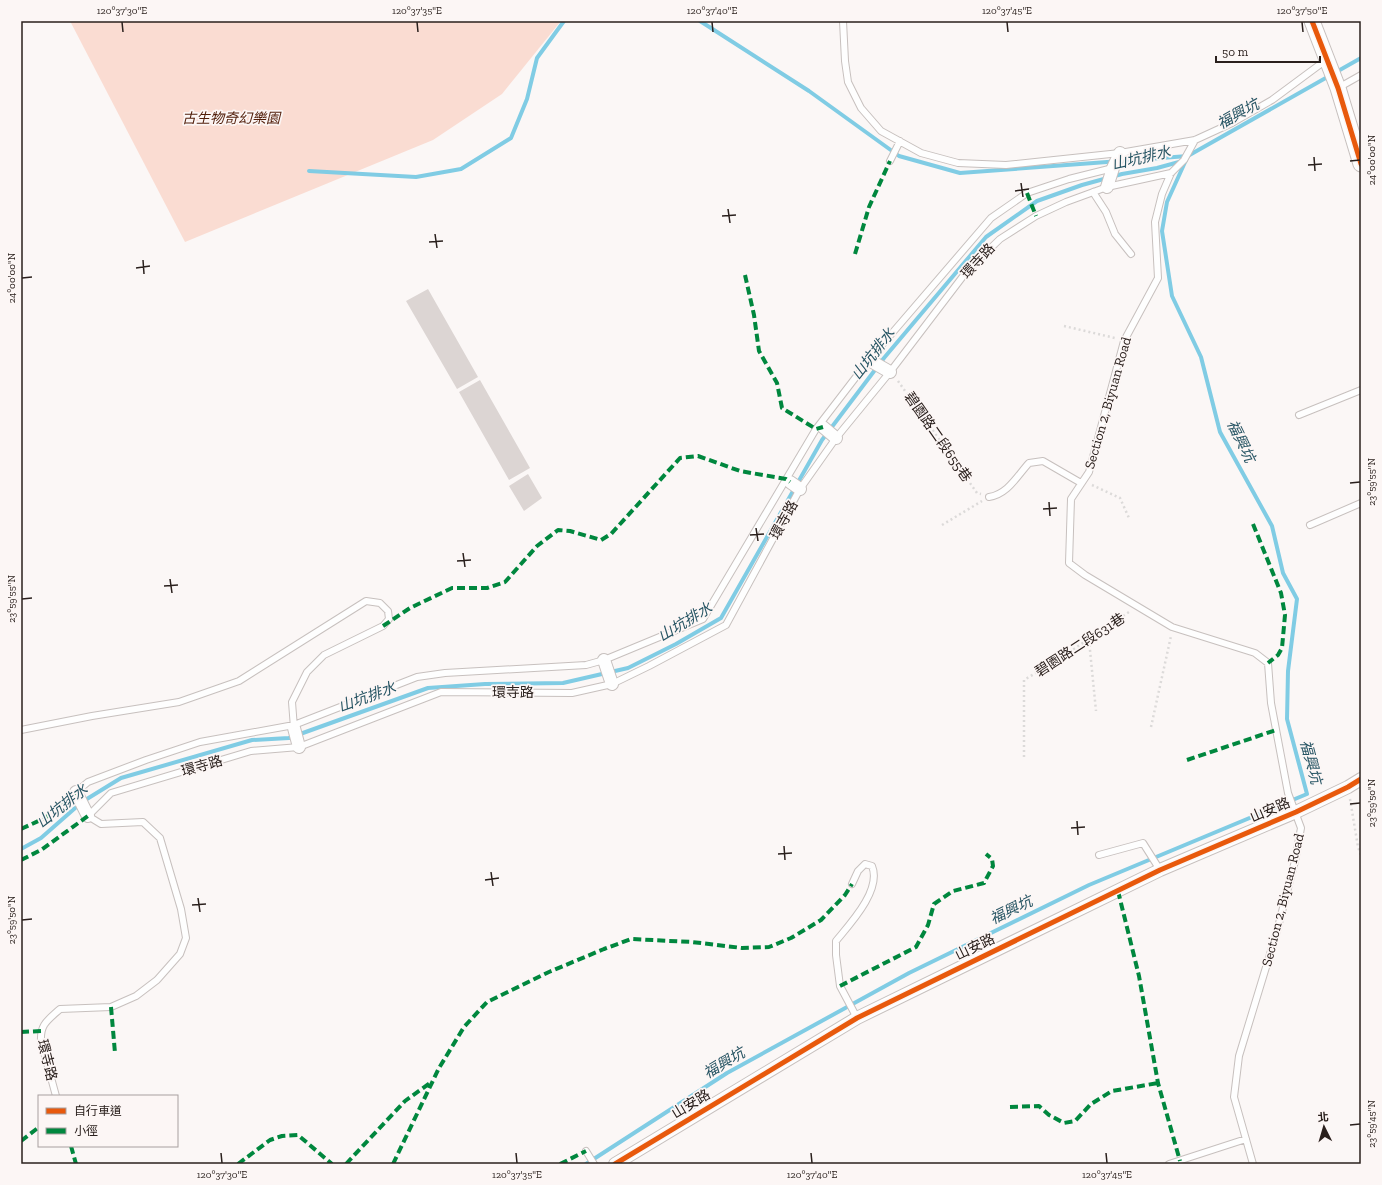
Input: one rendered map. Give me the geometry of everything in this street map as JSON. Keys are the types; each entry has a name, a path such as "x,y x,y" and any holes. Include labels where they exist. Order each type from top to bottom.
{"street":[{"path":"1312,21 1338,88 1361,164"},
{"path":"1107,186 1113,168 1120,154"},
{"path":"869,360 885,370"},
{"name":"山安路","path":"615,1164 857,1018 1160,870 1296,812 1348,787 1361,779"},
{"path":"78,794 86,812"}],"lane":[{"path":"843,21 848,82 861,108 881,131 921,153 958,164 1006,166 1120,154 1195,140 1232,123 1272,100 1326,60"},
{"path":"1338,88 1361,75"},
{"name":"Section 2, Biyuan Road","path":"1195,140 1184,160 1171,173 1162,194 1155,222 1158,278 1124,340 1089,472 1071,499 1069,562 1085,575 1172,627 1255,653 1268,663 1271,703 1288,793 1301,828 1295,861 1277,931 1239,1056 1234,1097 1253,1164"},
{"path":"890,161 900,141"},
{"name":"環寺路","path":"56,1095 41,1041 41,1031 43,1025 60,1009 111,1007 136,996 157,980 180,954 186,938 181,910 160,838 143,822 101,824 86,812 111,792 251,751 296,735 441,692 572,692 608,674 703,619 816,429 869,360 991,218 1027,193 1069,178 1113,168"},
{"name":"環寺路","path":"78,794 88,782 146,760 200,742 296,735 417,677 444,673 586,665 608,674 726,625 796,486 830,433 968,271 1000,239 1036,216 1066,202 1107,186 1158,177 1171,173"},
{"path":"1093,192 1106,212 1115,234 1131,254"},
{"path":"1299,415 1361,390"},
{"path":"989,497 996,496 1011,486 1029,463 1043,461 1082,484"},
{"path":"1310,525 1361,504"},
{"path":"21,730 92,716 179,702 239,681 366,601 380,603 388,611 389,619 384,626 324,656 307,672 292,702 296,735"},
{"path":"1099,855 1143,843 1160,870"},
{"path":"852,884 858,871 865,864 872,866 874,872 871,889 863,909 836,941 836,955 840,986 857,1018"},
{"path":"1169,1164 1246,1139"},
{"path":"586,1151 594,1164"}],"path":[{"path":"1064,326 1124,340"},
{"path":"1082,484 1092,485 1120,498 1129,518"},
{"path":"942,525 989,497"},
{"path":"1151,727 1172,627"},
{"path":"1089,640 1096,711"},
{"path":"1348,787 1358,847 1361,855"}],"green space":[{"name":"古生物奇幻樂園","path":"70,21 561,21 502,94 433,140 185,242"}],"building":[{"path":"428,289 478,377 457,389 406,301"},
{"path":"480,380 530,468 509,480 459,392"},
{"path":"528,474 542,498 524,511 509,486"}],"waterway":[{"path":"309,171 416,177 461,169 511,138 527,99 537,58 564,21"},
{"path":"700,21 809,91 899,156 960,173 1188,156"},
{"name":"福興坑","path":"1186,157 1361,58"},
{"name":"福興坑","path":"586,1164 727,1073 909,973 1089,885 1307,794 1287,719 1288,671 1297,599 1283,573 1272,526 1220,432 1201,357 1172,296 1162,231 1167,202 1186,160"},
{"name":"山坑排水","path":"21,849 41,838 82,802 121,778 252,740 289,738 428,688 485,684 563,683 628,668 676,644 721,618 822,440 884,358 986,237 1037,201 1082,185 1122,174 1157,168 1179,162"}],"marked path":[{"path":"855,254 869,207 890,161"},
{"path":"1027,193 1036,216"},
{"path":"745,275 754,315 759,351 777,383 782,408 816,429 823,427"},
{"path":"383,626 410,608 452,588 487,588 505,582 537,546 558,530 570,531 601,540 611,534 680,458 698,456 740,471 786,479 790,482"},
{"path":"1253,524 1281,593 1285,615 1282,648 1278,655 1268,663"},
{"path":"1187,760 1276,730"},
{"path":"21,829 45,818 76,792"},
{"path":"21,860 41,850 88,816"},
{"path":"840,986 916,947 928,925 934,904 953,891 984,883 993,866 992,859 986,854"},
{"path":"393,1164 439,1068 464,1027 487,1002 549,972 631,939 692,942 742,948 769,947 791,938 821,920 845,895 852,884"},
{"path":"1118,891 1139,976 1158,1083 1180,1161"},
{"path":"111,1007 115,1053"},
{"path":"21,1032 41,1031"},
{"path":"346,1164 405,1101 430,1083"},
{"path":"1010,1107 1039,1106 1049,1115 1064,1123 1075,1121 1091,1104 1112,1091 1158,1083"},
{"path":"21,1141 38,1128"},
{"path":"238,1164 270,1140 282,1136 298,1135 332,1164"},
{"path":"71,1147 76,1164"},
{"path":"560,1164 586,1151"}],"cycle path":[{"path":"1312,21 1338,88 1361,164"},
{"path":"615,1164 857,1018 1160,870 1296,812 1348,787 1361,779"}]}
